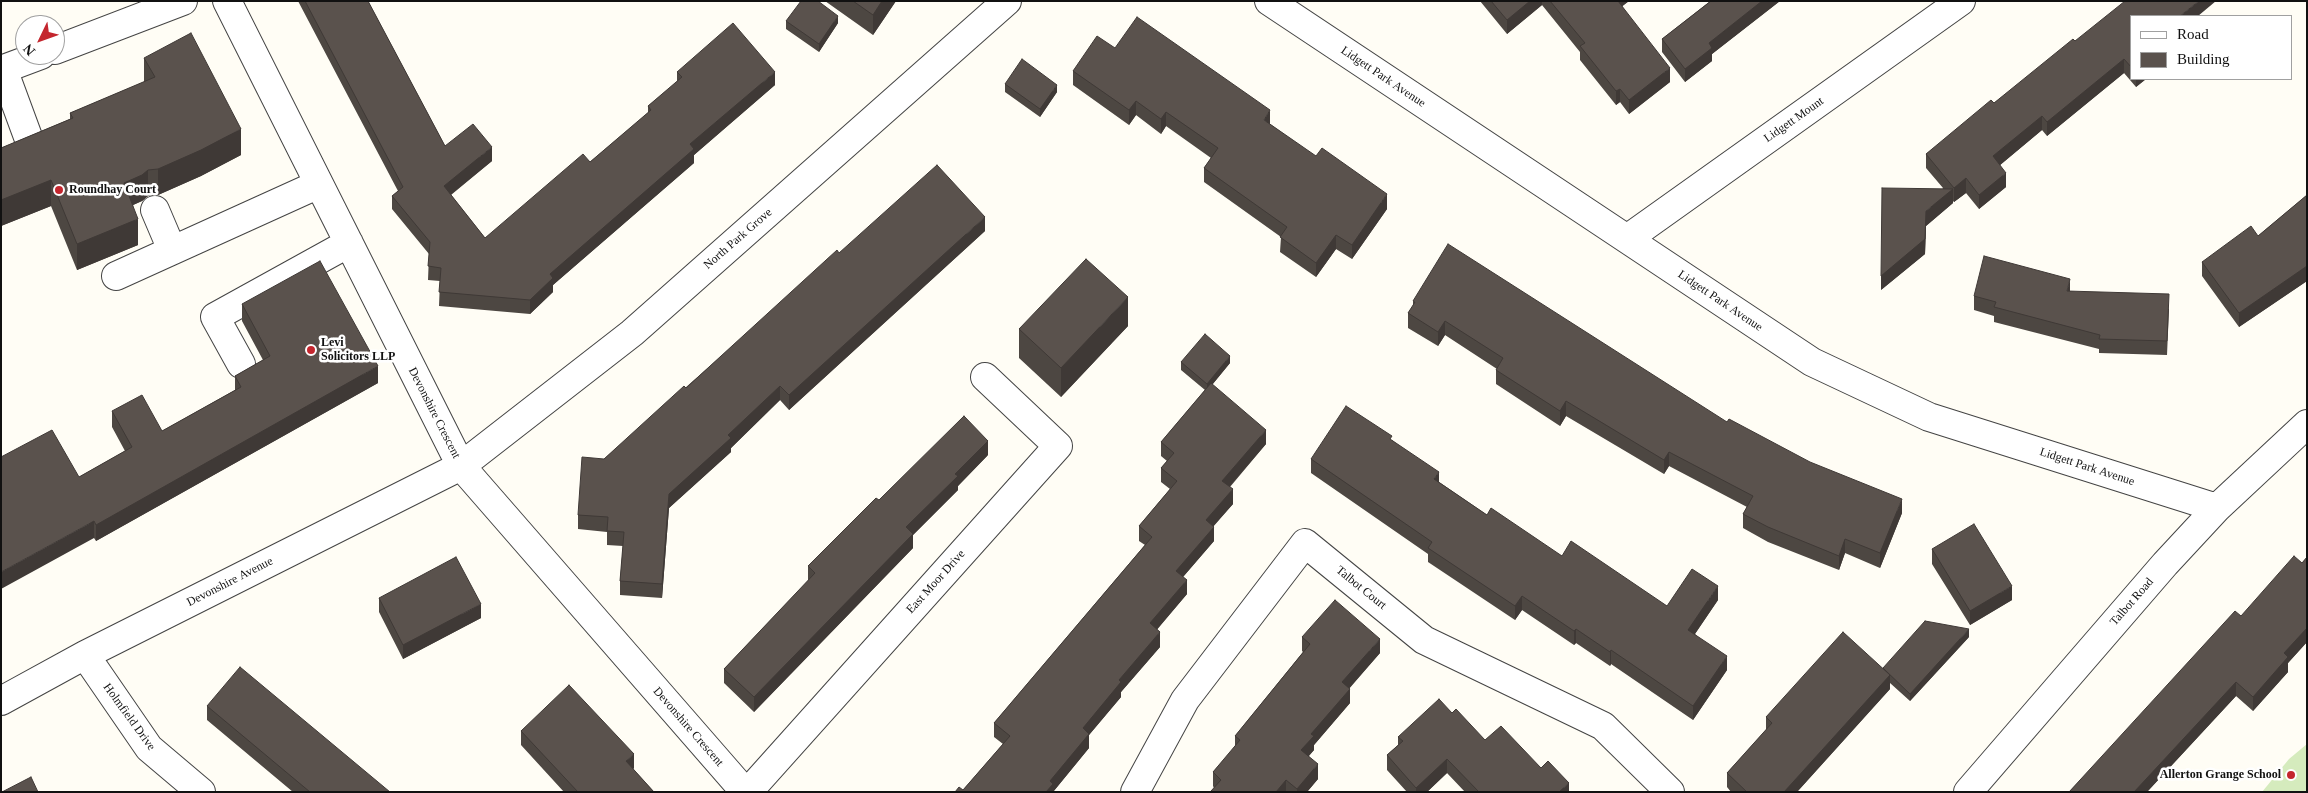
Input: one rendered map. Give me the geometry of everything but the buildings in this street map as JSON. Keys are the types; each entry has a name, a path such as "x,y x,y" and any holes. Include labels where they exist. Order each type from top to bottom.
{"street":[{"path":"65,46 183,1"},
{"name":"Devonshire Crescent","path":"227,1 461,466 747,792"},
{"name":"North Park Grove","path":"461,466 632,333 1007,1"},
{"name":"Lidgett Park Avenue","path":"1269,1 1812,362 1930,417 2217,508"},
{"name":"Lidgett Mount","path":"1627,239 1961,1"},
{"path":"15,65 2,70 31,145"},
{"path":"116,276 319,184"},
{"path":"155,210 172,250"},
{"path":"241,364 215,317 349,243"},
{"name":"East Moor Drive","path":"747,792 1058,446 985,377"},
{"name":"Talbot Road","path":"1968,792 2165,564 2217,508 2307,424"},
{"name":"Devonshire Avenue","path":"1,701 85,655 461,466"},
{"name":"Talbot Court","path":"1135,792 1185,700 1305,543 1424,640 1603,726 1656,788"},
{"name":"Holmfield Drive","path":"85,655 149,748 201,792"}],"green space":[{"name":"Allerton Grange School","path":"2307,744 2307,792 2262,792 2289,759"}],"place":[{"name":"Roundhay Court","path":"59,190"},
{"name":"Levi Solicitors LLP","path":"311,350"},
{"name":"Allerton Grange School","path":"2291,775"}]}
